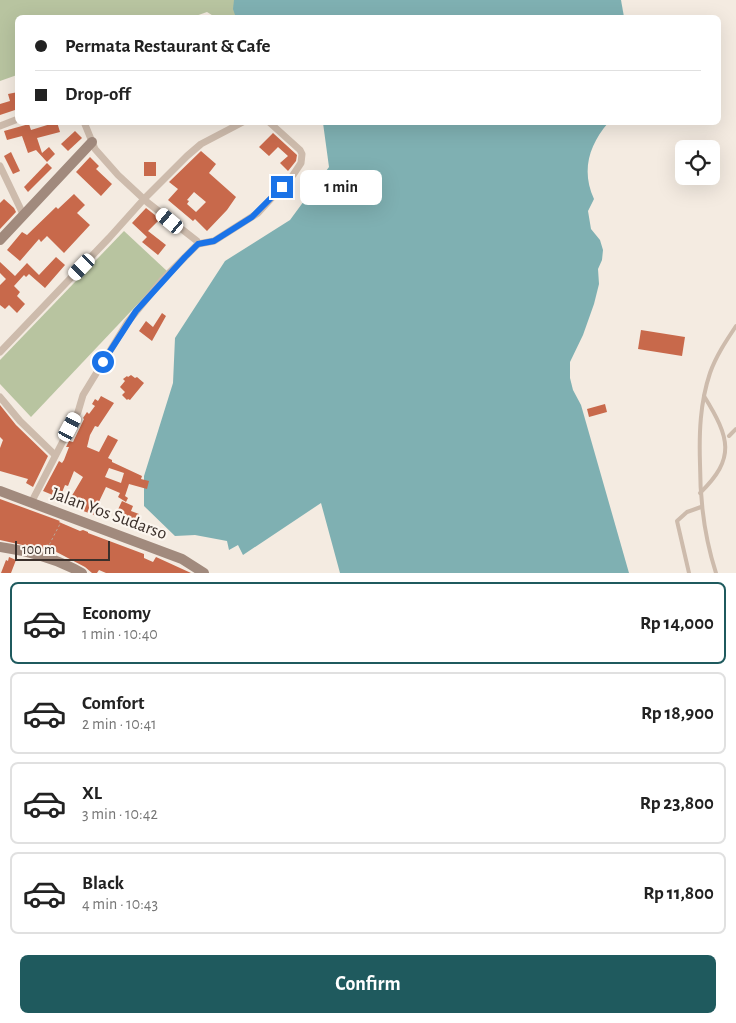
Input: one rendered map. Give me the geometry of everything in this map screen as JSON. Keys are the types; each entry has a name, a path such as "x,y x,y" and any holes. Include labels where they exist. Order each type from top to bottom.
{"street":[{"path":"0,126 15,121"},
{"path":"85,125 92,142 101,156 118,175 198,244"},
{"path":"0,352 144,199 198,147 238,125"},
{"path":"31,503 54,455 78,412 83,395 127,323 162,280 198,244 214,241 252,217 276,193 301,163 302,154 300,150 271,125"},
{"path":"0,240 92,142"},
{"path":"0,166 23,214"},
{"path":"0,397 54,455"},
{"name":"Jalan Yos Sudarso","path":"0,491 182,559 204,573"},
{"path":"0,547 43,557 82,573"}],"lane":[{"path":"716,573 706,537 701,507 699,441 704,396 713,366 736,326"},
{"path":"704,396 729,436 730,442"},
{"path":"729,436 736,429"},
{"path":"700,493 722,476"},
{"path":"689,573 676,522 687,512 701,507"}],"path":[{"path":"43,557 65,515"}],"green space":[{"path":"0,0 293,0 298,15 212,15 207,12 198,15 15,15 15,76 0,81"},
{"path":"124,231 168,272 31,417 0,384 0,360"}],"water":[{"path":"234,0 621,0 624,15 235,15 233,9"},
{"path":"323,125 606,125 592,149 588,168 590,189 594,199 588,211 591,229 600,240 603,250 602,260 598,269 599,284 583,335 570,362 570,378 573,390 581,405 629,573 340,573 321,503 243,555 238,545 229,550 227,541 195,535 175,536 144,506 144,476 173,383 175,338 225,261 290,220 329,167"}],"building":[{"path":"15,93 15,110 0,115 0,104 10,101 8,94"},
{"path":"25,125 29,125 31,130 47,125 58,125 60,132 37,138 42,153 49,147 55,154 47,162 36,150 28,153 22,136 7,140 4,131"},
{"path":"75,131 82,138 68,151 61,144"},
{"path":"273,133 297,155 296,161 288,171 280,163 288,156 278,147 269,156 259,147"},
{"path":"201,151 216,164 209,173 236,197 227,210 207,231 195,219 193,221 168,200 178,189 169,182","holes":["194,192 206,202 196,212 187,204 189,201 187,200"]},
{"path":"11,152 20,171 13,174 4,156"},
{"path":"90,157 99,166 96,169 112,184 101,196 76,172"},
{"path":"144,162 156,162 156,176 144,176"},
{"path":"47,163 52,168 28,192 24,187"},
{"path":"74,194 85,205 77,213 90,225 64,253 47,236 41,242 39,239 20,261 7,250 22,232 27,235 56,207 58,209"},
{"path":"4,199 16,212 0,229 0,203"},
{"path":"146,208 160,219 148,231 166,245 158,255 142,242 147,237 132,223"},
{"path":"56,257 65,265 45,288 29,274 26,277 24,275 14,286 20,292 17,296 25,304 17,313 9,305 5,309 0,305 0,285 6,279 0,273 0,262 15,276 27,263 39,275"},
{"path":"162,313 166,316 152,341 139,331 146,321 153,327"},
{"path":"641,330 685,337 682,356 638,349"},
{"path":"131,375 144,383 130,400 127,400 122,395 125,392 120,387 125,381 123,379"},
{"path":"101,396 114,403 98,427 95,426 87,447 99,452 108,435 118,440 108,458 112,462 142,476 141,479 149,481 147,489 129,484 125,496 128,498 126,502 118,497 120,493 106,487 96,508 110,514 108,520 53,500 55,496 43,491 59,461 62,463 64,460 69,447 66,447 69,441 73,442 83,418 95,406 92,404 95,399 98,401","holes":["109,468 124,473 121,483 105,477","74,471 83,477 70,499 61,495 65,485 68,486"]},
{"path":"605,404 607,412 589,417 587,409"},
{"path":"0,405 16,425 48,456 33,487 26,483 28,479 0,471 0,448 3,440 0,437"},
{"path":"0,499 144,554 144,558 153,562 156,557 191,573 106,573 99,570 97,573 92,573 85,567 47,547 45,550 0,540"},
{"path":"122,501 133,506 131,511 139,514 132,526 114,518"},
{"path":"9,557 16,560 11,573 1,573 6,560 8,561"}],"route":[{"path":"103,362 136,311 162,280 198,244 207,244 214,241 258,213 282,187"}]}
